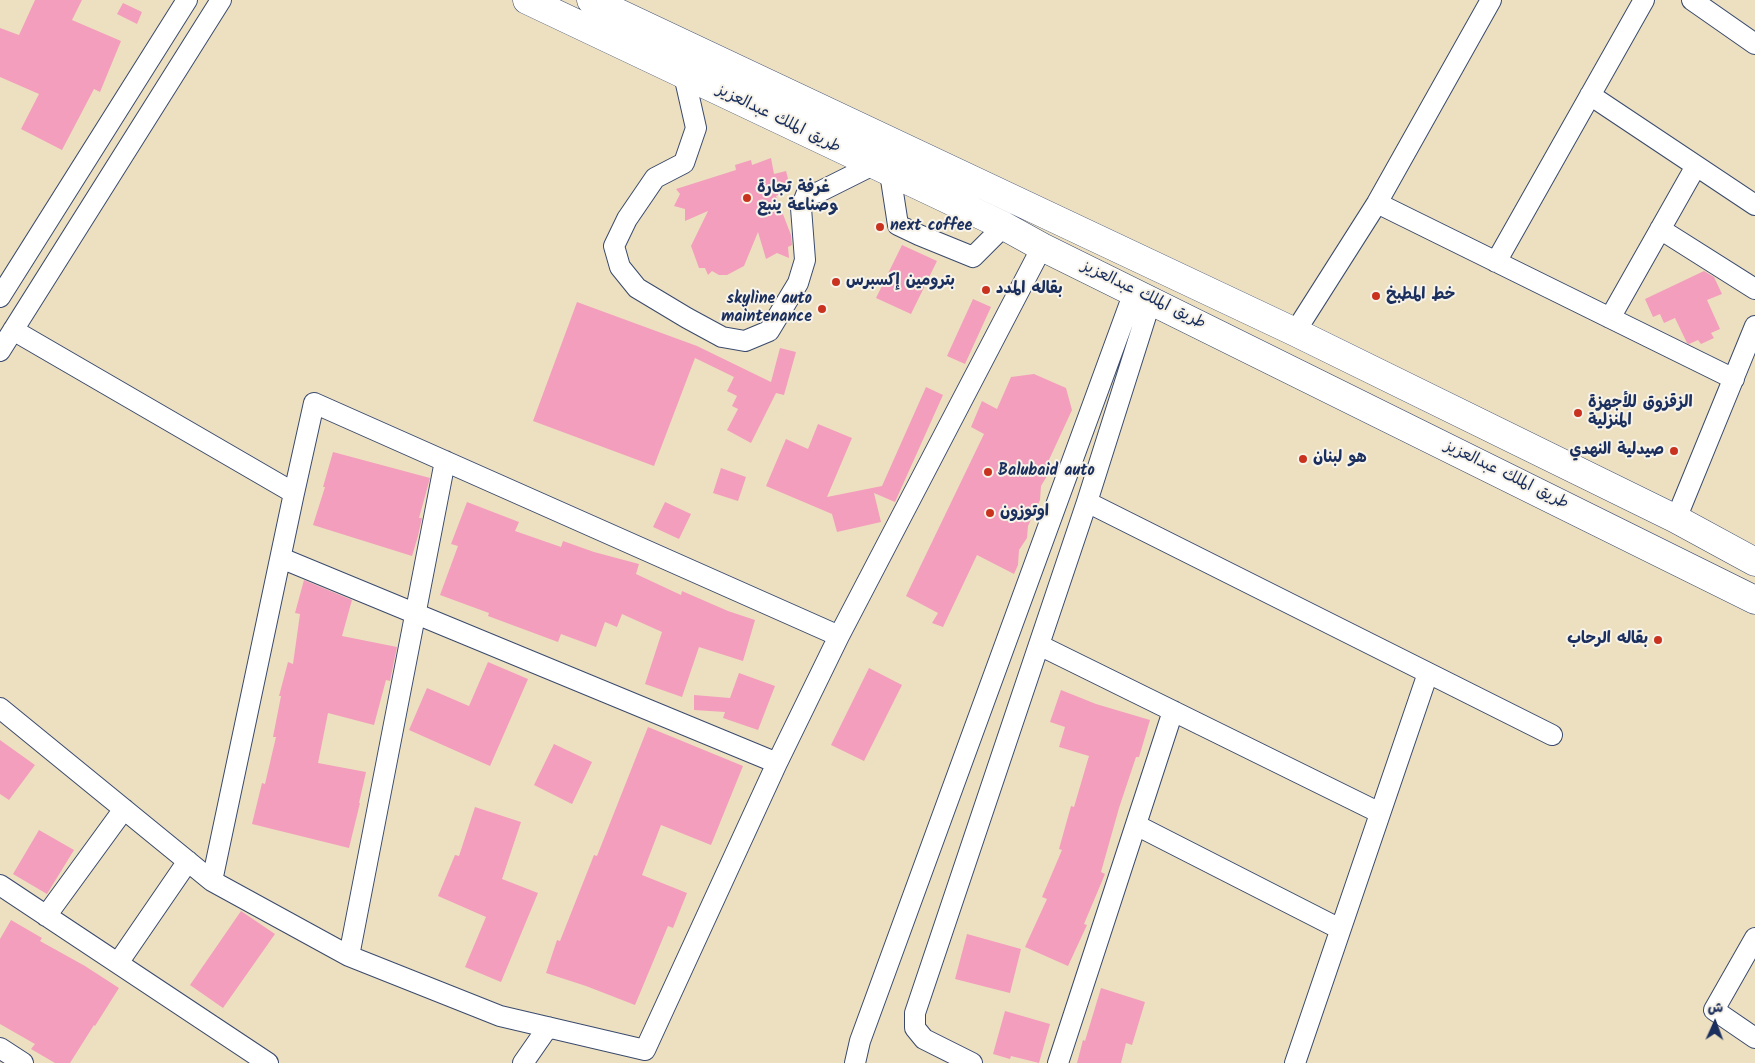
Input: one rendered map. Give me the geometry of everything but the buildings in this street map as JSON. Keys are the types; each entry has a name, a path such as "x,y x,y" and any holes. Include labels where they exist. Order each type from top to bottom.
{"highway":[{"name":"طريق الملك عبدالعزيز","path":"527,0 1004,226 1042,247 1755,600"},
{"name":"طريق الملك عبدالعزيز","path":"592,0 1295,332 1676,519 1755,562"}],"street":[{"path":"0,297 187,0"},
{"path":"0,351 221,0"},
{"path":"1295,332 1376,202 1491,0"},
{"path":"1496,262 1644,0"},
{"path":"1692,0 1755,44"},
{"path":"684,75 696,128 684,163 655,178 627,219 614,246 620,268 637,288 687,318 722,336 745,341 769,331 798,283 805,260 801,208 806,196 882,169 898,225 919,235 973,258 1004,226"},
{"path":"1590,95 1755,205"},
{"path":"1610,318 1696,166"},
{"path":"1376,202 1734,379"},
{"path":"1660,229 1755,289"},
{"path":"0,708 212,881 350,956 500,1016 645,1050 839,636 1042,247"},
{"path":"972,1063 924,1039 915,1028 915,1013 1087,502 1142,296"},
{"path":"855,1063 863,1031 1142,296"},
{"path":"1676,519 1755,326"},
{"path":"13,330 294,493"},
{"path":"212,881 314,403 839,636"},
{"path":"350,956 445,461"},
{"path":"1087,502 1552,735"},
{"path":"281,558 778,763"},
{"path":"1039,645 1380,813"},
{"path":"1295,1063 1428,673"},
{"path":"1058,1063 1173,712"},
{"path":"46,916 124,809"},
{"path":"1136,825 1340,929"},
{"path":"118,963 188,861"},
{"path":"0,885 268,1063"},
{"path":"1755,938 1714,1010 1755,1038"},
{"path":"522,1063 548,1028"},
{"path":"0,1048 23,1063"}],"place":[{"name":"غرفة تجارة وصناعة ينبع","path":"747,198"},
{"name":"next coffee","path":"880,227"},
{"name":"بترومين إكسبرس","path":"836,282"},
{"name":"بقاله المدد","path":"986,290"},
{"name":"خط المطبخ","path":"1376,296"},
{"name":"skyline auto maintenance","path":"822,309"},
{"name":"الزقزوق للأجهزة المنزلية","path":"1578,413"},
{"name":"صيدلية النهدي","path":"1674,451"},
{"name":"هو لبنان","path":"1303,459"},
{"name":"Balubaid auto","path":"988,472"},
{"name":"اوتوزون","path":"990,513"},
{"name":"بقاله الرحاب","path":"1658,640"}]}
